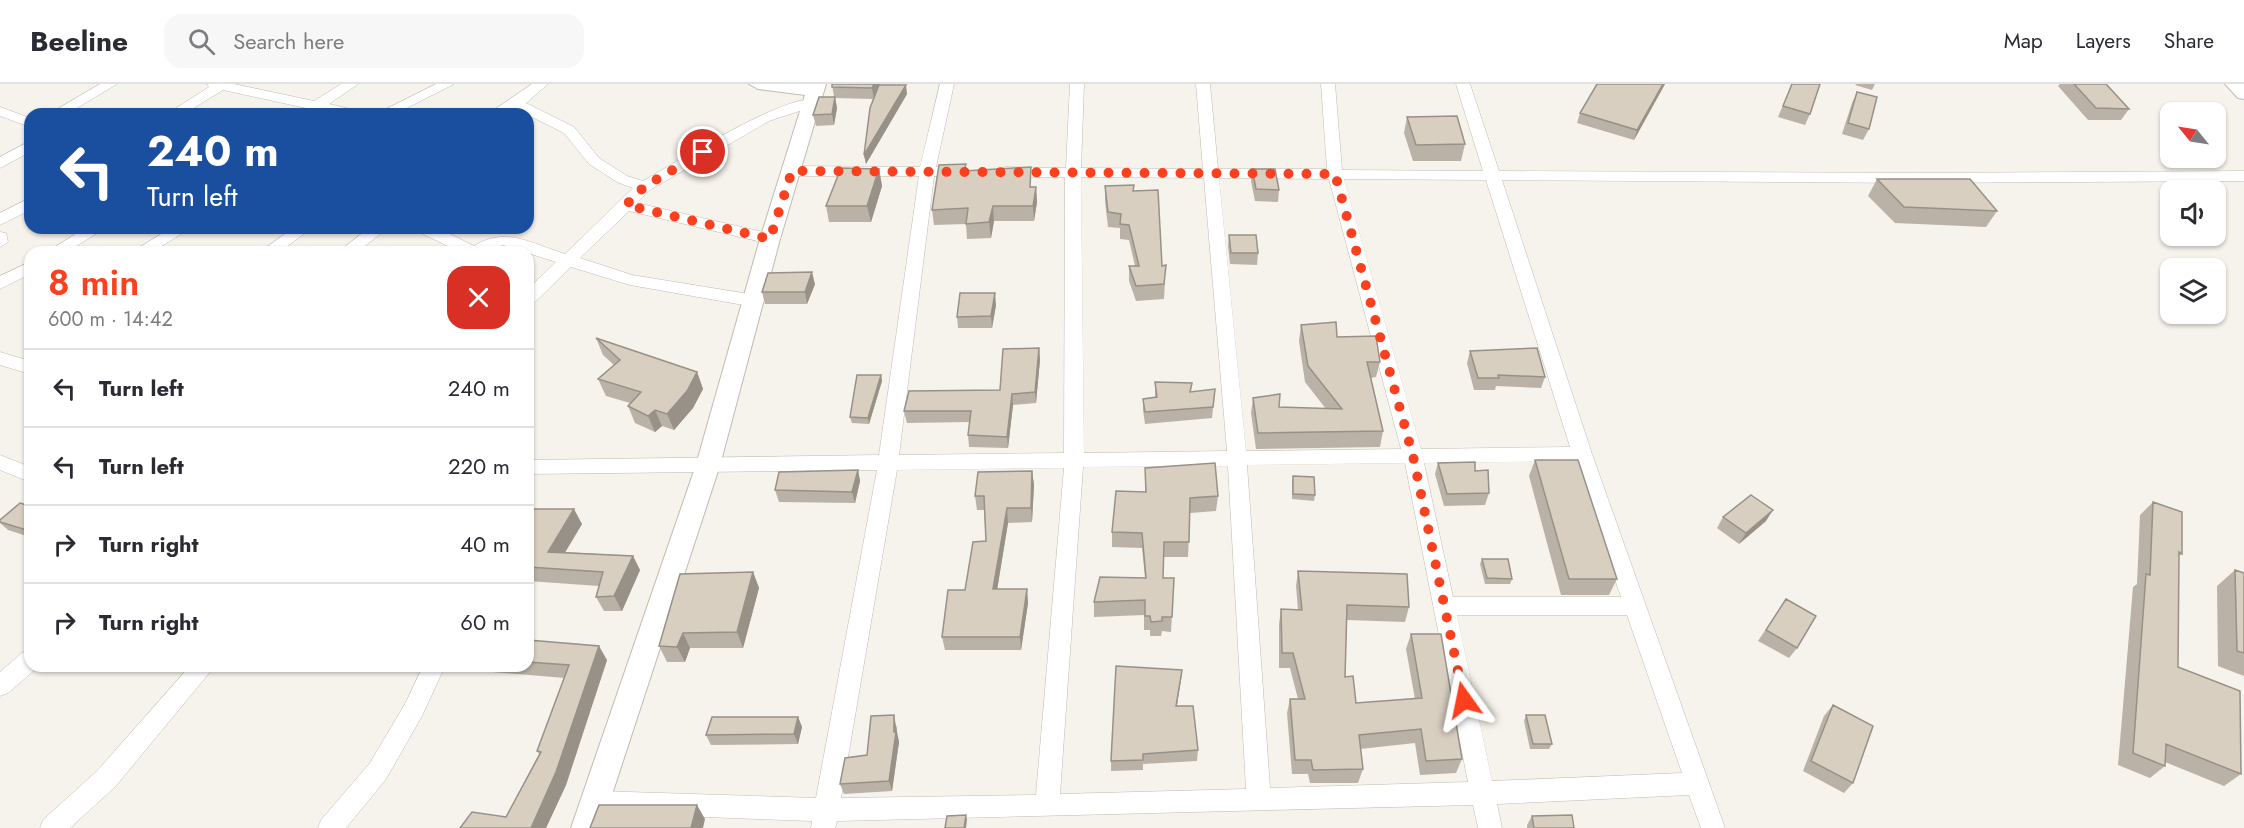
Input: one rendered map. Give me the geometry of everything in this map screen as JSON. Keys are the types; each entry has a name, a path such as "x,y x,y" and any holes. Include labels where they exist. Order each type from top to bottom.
{"street":[{"path":"67,108 110,84"},
{"path":"312,108 351,84"},
{"path":"395,108 447,84"},
{"path":"506,108 541,84"},
{"path":"758,84 814,93"},
{"path":"824,819 888,463 927,171 947,84"},
{"path":"1047,806 1074,460 1073,172 1077,84"},
{"path":"1203,84 1237,458 1259,799"},
{"path":"1328,84 1335,174 1413,456 1490,828"},
{"path":"1463,84 1582,454 1713,828"},
{"path":"2234,84 2244,94"},
{"path":"183,108 217,85 329,108"},
{"path":"586,828 597,802 708,465 755,301 770,239 814,93"},
{"path":"534,293 644,187 764,118 814,93"},
{"path":"516,103 525,108"},
{"path":"0,111 24,121"},
{"path":"534,113 569,130 594,161 622,178 644,187"},
{"path":"0,163 24,149"},
{"path":"792,171 1916,178 2244,176"},
{"path":"626,205 770,239"},
{"path":"0,220 24,206"},
{"path":"66,246 86,234"},
{"path":"151,246 172,234"},
{"path":"277,246 295,234"},
{"path":"354,246 372,234"},
{"path":"438,234 462,246"},
{"path":"0,237 0,242"},
{"path":"485,246 504,240 524,246"},
{"path":"534,249 630,280 755,301"},
{"path":"0,282 24,270"},
{"path":"0,358 24,366"},
{"path":"534,467 1582,454"},
{"path":"0,462 24,472"},
{"path":"1444,606 1635,606"},
{"path":"4,678 24,664"},
{"path":"52,828 106,779 199,672"},
{"path":"330,828 378,771 414,709 431,672"},
{"path":"597,802 824,819 1047,806 1483,793 1697,783"}],"building":[{"path":"832,84 874,84 872,88 832,87"},
{"path":"1597,84 1663,84 1637,130 1580,113"},
{"path":"1792,84 1820,84 1810,114 1783,106"},
{"path":"2074,84 2106,84 2129,109 2096,108"},
{"path":"879,85 906,85 864,155 870,108"},
{"path":"1857,92 1877,97 1869,129 1848,123"},
{"path":"819,97 835,97 832,114 813,115"},
{"path":"1457,116 1465,144 1416,145 1407,117"},
{"path":"966,164 964,171 1031,167 1030,187 1036,187 1033,206 993,206 989,222 966,224 968,208 932,210 939,165"},
{"path":"841,168 879,169 867,206 826,206"},
{"path":"1252,169 1275,169 1279,190 1256,189"},
{"path":"1877,179 1970,179 1997,211 1904,207"},
{"path":"1134,185 1133,191 1158,190 1162,266 1166,265 1164,284 1136,286 1129,266 1139,266 1129,225 1120,224 1121,214 1108,212 1105,186"},
{"path":"1229,235 1256,235 1258,253 1231,253"},
{"path":"812,272 805,292 762,292 768,273"},
{"path":"960,293 995,293 991,316 957,317"},
{"path":"1336,322 1337,337 1376,336 1380,362 1367,362 1383,431 1258,433 1253,398 1280,394 1279,407 1342,409 1308,366 1301,325"},
{"path":"596,338 697,372 687,391 667,414 655,410 648,416 628,406 641,392 598,379 620,360"},
{"path":"1039,348 1035,392 1012,394 1007,437 968,435 971,411 904,411 909,391 1000,390 1003,349"},
{"path":"1537,348 1545,377 1498,375 1499,378 1478,378 1470,351"},
{"path":"857,375 881,375 868,418 850,417"},
{"path":"1155,382 1192,383 1190,392 1215,389 1213,407 1145,412 1143,399 1157,397"},
{"path":"1535,460 1578,460 1617,579 1569,579"},
{"path":"1475,462 1475,471 1488,470 1489,493 1447,494 1438,463"},
{"path":"1215,463 1218,496 1190,498 1189,542 1164,542 1163,578 1174,578 1172,617 1162,617 1162,621 1151,622 1150,616 1145,616 1145,600 1094,602 1100,577 1146,578 1142,533 1112,532 1116,491 1146,492 1145,468"},
{"path":"858,470 852,492 775,490 779,472"},
{"path":"1032,471 1031,508 1007,508 993,589 1027,589 1020,637 942,637 948,590 965,590 973,542 986,541 984,496 975,496 978,472"},
{"path":"1293,476 1314,477 1315,495 1293,494"},
{"path":"1751,495 1773,510 1746,533 1723,517"},
{"path":"2153,502 2182,512 2182,554 2179,552 2178,667 2240,691 2241,774 2166,744 2165,766 2133,753 2146,574 2150,575"},
{"path":"20,503 24,504 24,529 0,522"},
{"path":"534,509 574,509 548,552 633,556 614,596 596,597 603,572 534,567"},
{"path":"1482,559 1508,559 1512,579 1487,578"},
{"path":"2235,570 2244,573 2244,653 2237,651"},
{"path":"1298,571 1407,574 1409,607 1347,605 1345,677 1353,676 1356,703 1422,698 1411,634 1441,634 1462,759 1426,761 1421,729 1359,735 1363,769 1313,770 1311,760 1295,760 1290,699 1305,699 1293,653 1282,653 1281,609 1302,610"},
{"path":"753,572 737,632 683,633 677,647 659,646 680,574"},
{"path":"1786,599 1816,616 1797,648 1766,630"},
{"path":"534,641 599,646 556,772 531,828 460,828 472,812 506,817 541,752 537,751 569,665 534,662"},
{"path":"1116,666 1182,670 1176,706 1193,706 1198,750 1143,754 1143,760 1111,761"},
{"path":"1833,705 1873,726 1853,783 1811,761"},
{"path":"894,715 894,732 896,732 889,781 840,784 845,758 867,755 871,716"},
{"path":"1526,715 1545,715 1552,744 1533,744"},
{"path":"712,717 798,717 794,734 706,735"},
{"path":"599,805 697,805 691,828 590,828"},
{"path":"966,815 964,828 945,828 947,816"},
{"path":"1572,815 1574,828 1534,828 1532,816"}],"route":[{"path":"703,152 644,187 626,205 732,232 770,239 792,171 1335,174 1413,456 1464,700"}]}
